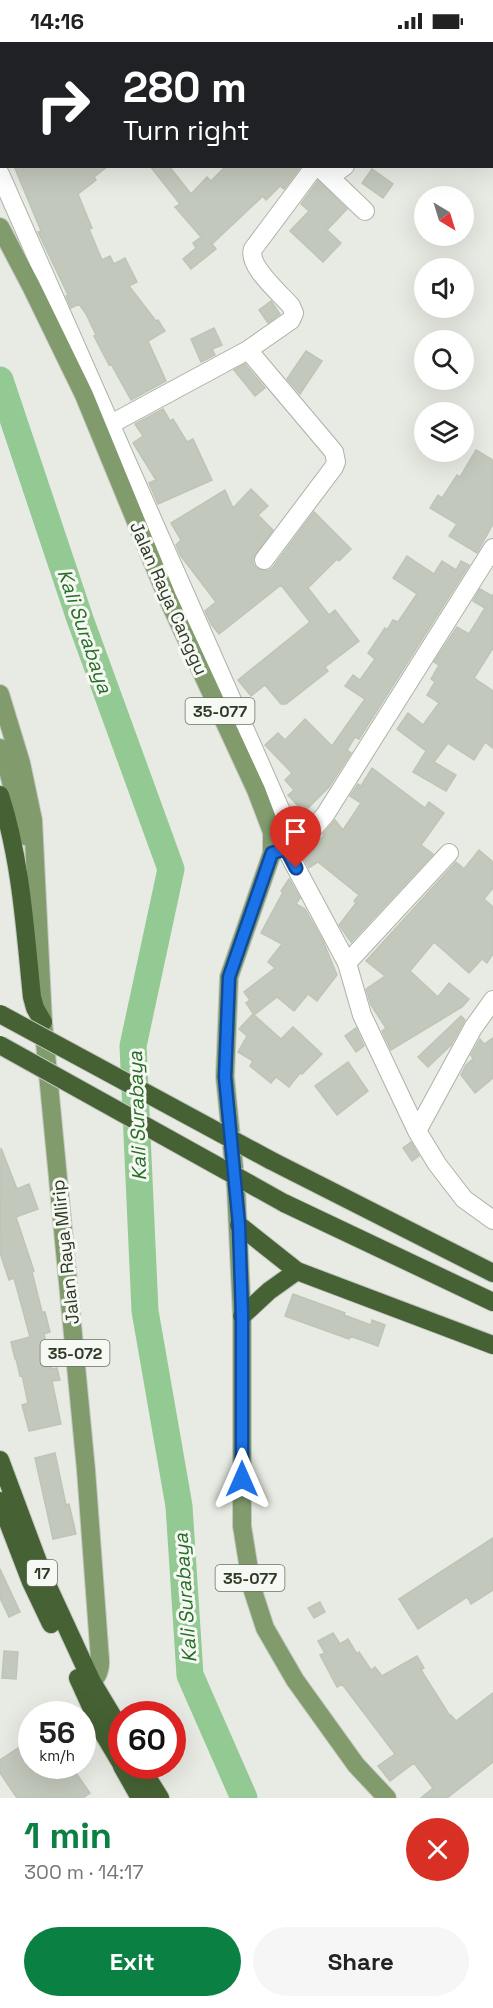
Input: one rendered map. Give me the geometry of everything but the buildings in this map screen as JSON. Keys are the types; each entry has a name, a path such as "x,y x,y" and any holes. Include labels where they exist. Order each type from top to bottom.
{"highway":[{"path":"0,795 11,828 35,1008 43,1022"},
{"path":"0,1014 270,1160 493,1273"},
{"path":"0,1045 284,1203 493,1302"},
{"path":"239,1225 297,1271 493,1345"},
{"path":"242,1316 269,1290 297,1271"},
{"name":"17","path":"0,1460 108,1740"},
{"name":"17","path":"0,1501 31,1582 88,1687 108,1713"},
{"name":"17","path":"130,1779 140,1798"},
{"path":"148,1779 160,1798"}],"main road":[{"name":"Jalan Raya Canggu","path":"0,227 32,286 84,394 166,597 256,790 272,832 284,849 229,977 225,1077 239,1225 242,1316 242,1526 252,1588 265,1628 295,1680 356,1765 387,1798"},
{"name":"Jalan Raya Mlirip","path":"0,694 21,763 33,820 43,1022 98,1612 101,1666 97,1678 88,1687"},
{"name":"Jalan Raya Mlirip","path":"0,748 37,878"}],"street":[{"path":"320,169 334,174 342,168"},
{"path":"320,169 365,211"},
{"path":"111,424 248,350 293,316 291,306 254,265 251,255 253,249 320,169"},
{"path":"0,174 111,424 284,849 347,963 362,1015 417,1131 437,1164 464,1198 493,1220"},
{"path":"248,350 336,457 334,467 264,560"},
{"path":"284,849 311,831 325,815 493,548"},
{"path":"347,963 449,853"},
{"path":"417,1131 473,1028 493,1000"}],"waterway":[{"name":"Kali Surabaya","path":"0,380 80,619 171,869 133,1046 145,1311 179,1506 190,1675 244,1798"}],"route":[{"path":"242,1479 242,1316 239,1225 225,1077 229,977 272,853 286,849 296,868"}]}
